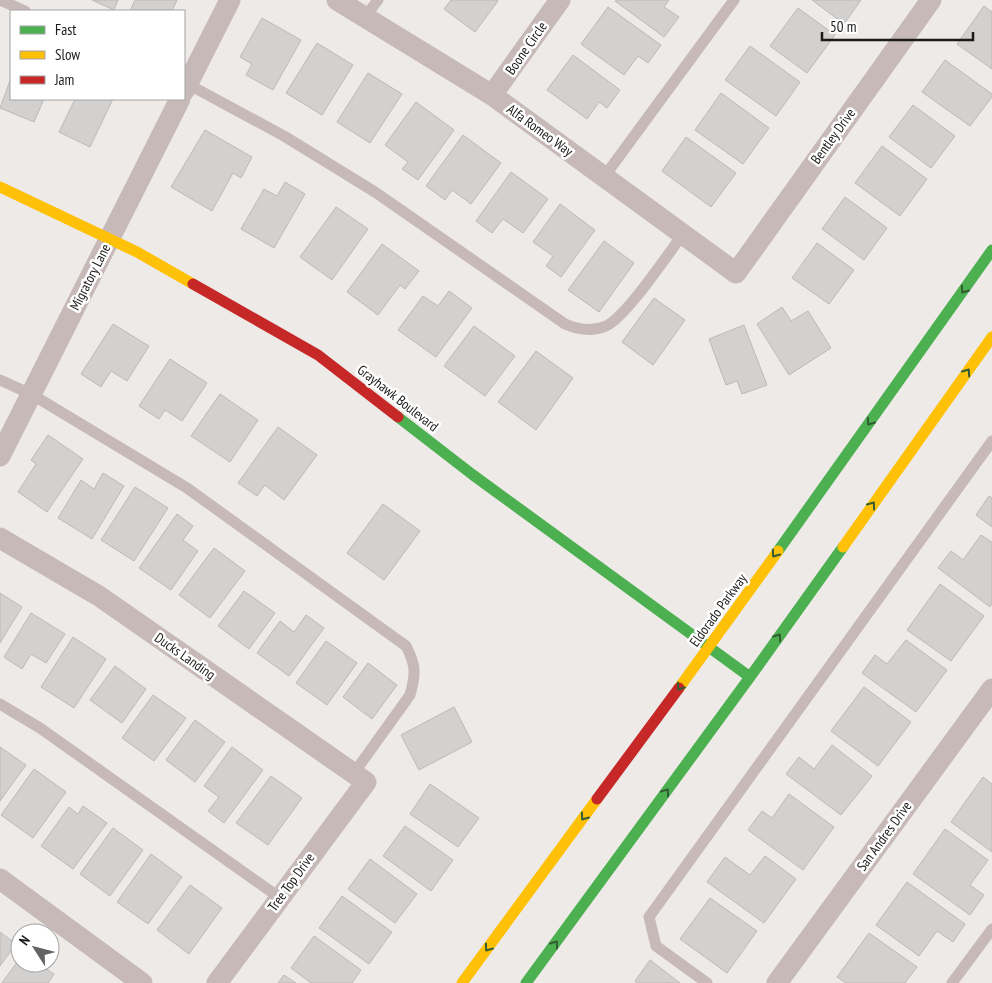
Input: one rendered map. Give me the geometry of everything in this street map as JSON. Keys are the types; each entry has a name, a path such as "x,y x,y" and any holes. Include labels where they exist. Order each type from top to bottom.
{"main road":[{"name":"Grayhawk Boulevard","path":"0,187 138,252 318,355 473,475 750,677"},
{"name":"Eldorado Parkway","path":"462,983 709,647 992,250"},
{"path":"534,980 992,337"}],"street":[{"name":"Migratory Lane","path":"185,87 230,0"},
{"name":"Alfa Romeo Way","path":"337,0 492,96 736,272"},
{"name":"Boone Circle","path":"492,96 560,0"},
{"name":"Bentley Drive","path":"736,272 931,0"},
{"name":"Migratory Lane","path":"0,456 178,100"},
{"name":"Ducks Landing","path":"0,538 99,596 360,778"},
{"name":"San Andres Drive","path":"777,983 992,689"},
{"name":"Tree Top Drive","path":"217,983 280,898 360,778"},
{"path":"0,879 142,983"}],"lane":[{"path":"0,0 23,10"},
{"path":"365,18 378,0"},
{"path":"604,177 734,0"},
{"path":"185,89 284,136 375,192 550,314 578,330 596,329 608,325 620,315 683,234"},
{"path":"0,380 31,394 188,488 406,646 414,660 414,680 410,695 360,778"},
{"path":"707,983 656,946 649,917 992,441"},
{"path":"0,704 56,740 280,898"},
{"path":"952,983 992,928"}],"building":[{"path":"92,0 118,0 114,10"},
{"path":"135,0 177,0 172,10 130,10"},
{"path":"451,0 498,1 475,32 444,9"},
{"path":"669,0 664,7 679,17 664,37 615,1"},
{"path":"812,0 861,0 844,24"},
{"path":"984,6 992,12 992,69 957,44"},
{"path":"608,7 661,45 648,63 638,56 624,75 581,44"},
{"path":"798,8 835,35 807,73 770,46"},
{"path":"262,18 301,40 273,90 246,75 252,64 240,57"},
{"path":"317,43 353,65 322,115 286,93"},
{"path":"750,46 800,82 776,116 725,80"},
{"path":"573,55 620,90 607,108 599,102 587,119 547,90"},
{"path":"945,60 992,94 992,97 970,126 922,92"},
{"path":"368,73 402,94 370,143 337,122"},
{"path":"10,81 10,100 44,100 34,122 0,108"},
{"path":"721,93 769,128 743,164 695,130"},
{"path":"75,100 113,100 90,147 59,132"},
{"path":"416,102 454,130 418,180 402,169 408,162 385,145"},
{"path":"913,105 955,136 931,168 889,137"},
{"path":"205,130 252,157 241,178 233,173 212,211 171,187"},
{"path":"463,135 501,163 471,204 452,190 445,200 426,186"},
{"path":"686,137 736,173 711,207 662,171"},
{"path":"882,146 927,179 900,216 855,183"},
{"path":"511,172 548,199 523,233 503,219 492,233 476,221"},
{"path":"285,182 305,194 274,248 241,229 264,189 277,196"},
{"path":"845,197 887,228 864,260 822,229"},
{"path":"560,204 595,230 561,277 546,266 553,256 533,242"},
{"path":"336,207 368,229 332,280 300,257"},
{"path":"604,241 634,263 599,312 568,290"},
{"path":"817,243 854,270 829,304 792,278"},
{"path":"382,244 419,271 405,289 400,285 378,315 347,292"},
{"path":"449,291 472,308 436,357 398,330 423,296 438,306"},
{"path":"654,298 685,320 653,365 622,342"},
{"path":"782,307 791,321 808,311 831,348 789,375 757,324"},
{"path":"113,324 149,346 127,381 111,371 101,387 81,374"},
{"path":"744,325 767,385 742,394 737,381 726,385 709,339"},
{"path":"474,326 515,356 485,396 444,366"},
{"path":"536,351 573,378 536,430 498,402"},
{"path":"170,359 207,383 182,421 165,410 159,419 139,406"},
{"path":"220,394 258,420 230,462 191,436"},
{"path":"278,427 317,455 284,500 265,485 257,496 238,483"},
{"path":"48,435 83,459 47,512 18,492 36,464 31,460"},
{"path":"103,473 124,486 92,539 58,518 81,480 94,489"},
{"path":"135,487 168,508 134,561 101,540"},
{"path":"989,496 992,498 992,527 976,515"},
{"path":"383,504 420,531 384,580 347,553"},
{"path":"177,514 193,526 183,540 198,551 171,590 139,568"},
{"path":"981,535 992,542 992,604 990,607 938,568 951,551 963,560"},
{"path":"214,548 245,571 210,618 179,595"},
{"path":"940,584 984,616 951,661 907,630"},
{"path":"244,591 275,613 249,649 218,626"},
{"path":"0,593 22,607 0,643"},
{"path":"31,613 65,634 46,663 31,654 22,669 4,657"},
{"path":"306,615 324,628 289,676 257,653 280,621 294,632"},
{"path":"73,637 106,659 74,708 41,687"},
{"path":"906,640 947,670 916,712 862,673 875,655 887,664"},
{"path":"326,641 357,663 327,705 296,683"},
{"path":"368,663 397,685 372,719 343,697"},
{"path":"115,666 146,689 122,723 90,700"},
{"path":"864,687 911,722 878,766 831,731"},
{"path":"153,695 186,718 154,761 122,738"},
{"path":"454,707 472,742 419,770 401,735"},
{"path":"195,720 225,742 195,782 166,760"},
{"path":"832,745 872,776 841,815 786,774 799,757 814,769"},
{"path":"0,747 26,765 0,801"},
{"path":"232,747 263,770 224,823 208,811 219,797 204,786"},
{"path":"34,769 66,792 33,838 1,815"},
{"path":"271,776 302,798 268,845 236,823"},
{"path":"983,777 992,784 992,852 951,822"},
{"path":"430,784 479,818 458,847 410,814"},
{"path":"789,794 834,827 803,870 748,830 762,811 772,818"},
{"path":"83,806 107,823 73,869 41,846 69,807 78,814"},
{"path":"405,826 453,860 431,891 383,856"},
{"path":"113,828 143,850 110,896 80,874"},
{"path":"945,829 988,860 970,885 984,895 970,915 913,874"},
{"path":"151,854 182,877 148,924 117,902"},
{"path":"765,856 796,879 764,923 707,882 725,857 750,875"},
{"path":"370,859 417,894 395,923 348,889"},
{"path":"907,882 965,924 953,942 937,931 919,956 876,925"},
{"path":"190,885 222,908 189,954 157,930"},
{"path":"342,896 392,932 369,964 319,928"},
{"path":"710,898 757,931 727,973 680,939"},
{"path":"0,932 10,940 10,952 0,966"},
{"path":"869,933 917,967 905,983 846,983 837,977"},
{"path":"314,936 361,970 352,983 311,983 291,968"},
{"path":"650,960 680,983 637,983 635,981"},
{"path":"10,972 54,974 48,983 2,983"},
{"path":"284,975 296,983 278,983"}],"traffic: fast":[{"path":"778,551 992,250"},
{"path":"398,417 473,475 750,677"},
{"path":"526,983 843,547"}],"traffic: slow":[{"path":"0,187 137,252 193,284"},
{"path":"843,547 992,337"},
{"path":"679,688 778,551"},
{"path":"462,983 597,799"}],"traffic: jam":[{"path":"193,284 318,355 398,417"},
{"path":"597,799 679,688"}]}
